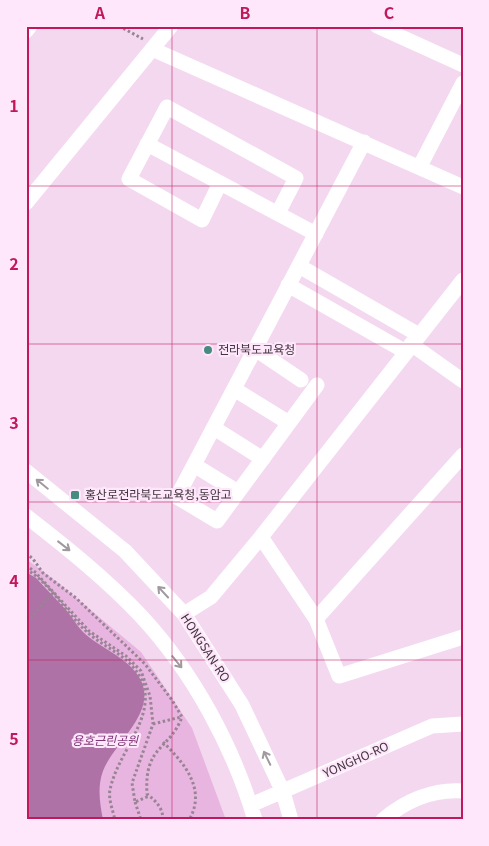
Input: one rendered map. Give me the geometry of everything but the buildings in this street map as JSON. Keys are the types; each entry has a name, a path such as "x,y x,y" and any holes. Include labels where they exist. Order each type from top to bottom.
{"street":[{"path":"26,31 30,26"},
{"path":"26,203 149,45 171,26"},
{"path":"377,26 463,65"},
{"path":"149,45 463,187"},
{"path":"420,166 463,83"},
{"path":"220,183 202,220 129,179 167,107 296,178 278,214"},
{"path":"317,385 217,521 177,497 364,142"},
{"path":"147,144 316,234"},
{"path":"298,266 412,344 463,382"},
{"path":"184,614 210,597 261,536 463,280"},
{"path":"288,286 412,344"},
{"path":"255,349 301,380"},
{"path":"234,389 289,422"},
{"path":"214,428 263,459"},
{"path":"316,619 463,455"},
{"path":"194,465 238,492"},
{"name":"HONGSAN-RO","path":"26,471 125,551 184,614 242,704 283,792 291,820"},
{"path":"26,516 75,554 141,616 188,675 218,730 253,812"},
{"path":"261,536 316,619 340,676 463,637"},
{"name":"YONGHO-RO","path":"253,812 283,792 432,726 463,724"},
{"path":"383,820 395,809 414,800 434,793 463,791"}],"path":[{"path":"120,26 149,45"},
{"path":"26,553 43,573 76,598 145,664 172,700 182,717"},
{"path":"26,565 36,572 89,631 126,656 141,671 150,696 153,724 132,783 141,820"},
{"path":"26,569 92,637 133,667 142,680 147,696 142,719 127,746 110,791 115,820"},
{"path":"26,618 30,619 52,594"},
{"path":"153,724 182,717"},
{"path":"163,820 163,812 147,794 146,777 152,755 177,729 182,717"},
{"path":"164,742 184,763 195,784 193,813 189,820"},
{"path":"136,802 150,796"}],"green space":[{"name":"용호근린공원","path":"26,559 57,582 141,652 192,728 226,820 26,820"}],"shaded area":[{"path":"26,572 36,578 67,611 83,632 134,670 144,690 144,702 140,714 109,760 101,777 100,802 103,820 26,820"}],"place":[{"name":"전라북도교육청","path":"208,350"},
{"name":"홍산로전라북도교육청,동암고","path":"75,495"}]}
